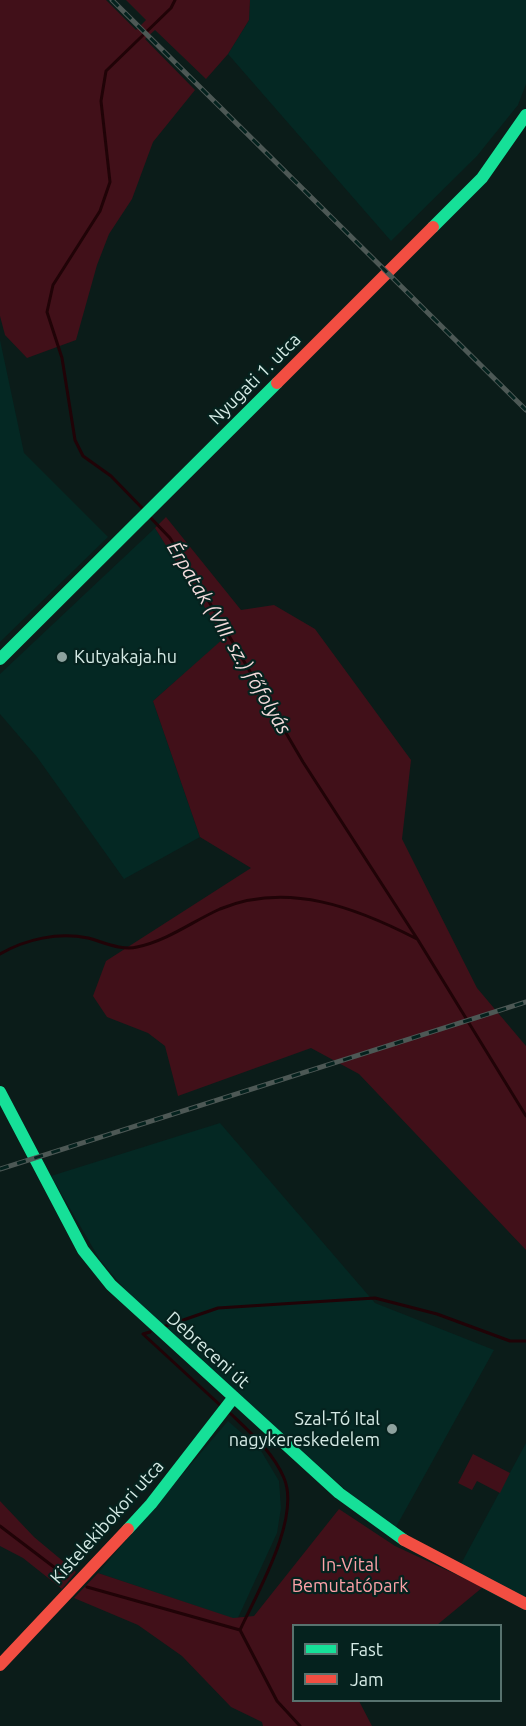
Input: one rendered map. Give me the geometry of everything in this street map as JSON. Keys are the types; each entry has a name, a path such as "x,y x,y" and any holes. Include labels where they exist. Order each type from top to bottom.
{"street":[{"name":"Nyugati 1. utca","path":"0,659 482,178 526,115"},
{"name":"Debreceni út","path":"0,1092 93,1264 119,1293 339,1493 392,1533 526,1604"},
{"name":"Kistelekibokori utca","path":"0,1665 151,1504 234,1397"}],"shaded area":[{"path":"250,0 526,0 526,84 518,105 477,156 391,241 228,54 249,20"},
{"path":"0,340 24,453 108,537 0,642"},
{"path":"155,528 225,638 153,701 200,837 124,879 37,757 0,714 0,674"},
{"path":"220,1123 375,1303 494,1350 396,1527 349,1493 133,1299 100,1260 51,1176"},
{"path":"228,1421 260,1449 279,1481 281,1508 277,1533 237,1620 98,1573"},
{"path":"526,1443 526,1611 455,1575"}],"green space":[{"path":"0,0 106,0 136,30 146,20 126,0 250,0 249,20 228,54 206,79 155,30 145,39 195,90 153,142 132,199 109,234 97,265 76,340 27,358 5,335 0,316"},
{"path":"166,517 241,610 274,605 315,629 411,760 402,839 477,988 526,1046 526,1250 359,1074 311,1048 178,1096 165,1046 148,1033 107,1017 93,996 106,961 251,868 200,837 153,701 224,638 155,528"},
{"path":"473,1454 510,1473 500,1493 477,1481 472,1490 458,1483"},
{"path":"0,1501 34,1537 76,1572 62,1589 23,1558 0,1546"},
{"name":"In-Vital Bemutatópark","path":"339,1509 395,1546 483,1587 438,1624 292,1624 292,1702 360,1702 372,1726 263,1726 262,1722 231,1707 182,1656 138,1625 74,1598 98,1573 233,1618 254,1616"}],"waterway":[{"name":"Érpatak (VIII. sz.) főfolyás","path":"144,510 111,476 83,456 75,440 62,358 47,312 53,285 100,211 110,182 101,101 106,71 171,8 175,0"},
{"name":"Érpatak (VIII. sz.) főfolyás","path":"148,515 170,538 191,571 303,762 418,940 526,1116"},
{"path":"0,954 20,944 54,936 77,936 119,947 137,947 169,936 220,909 246,901 271,898 296,898 322,902 370,917 417,939"},
{"path":"163,1327 218,1308 375,1298 437,1314 510,1341 526,1341"},
{"path":"150,1332 143,1334 220,1405"},
{"path":"231,1414 261,1443 274,1460 284,1478 288,1494 287,1513 275,1555 240,1630 277,1701 300,1726"},
{"path":"0,1526 67,1577"},
{"path":"87,1587 240,1630"}],"railway":[{"path":"112,0 526,410"},
{"path":"0,1169 526,1002"}],"traffic: fast":[{"path":"433,227 482,178 526,115"},
{"path":"0,659 277,383"},
{"path":"0,1092 83,1250 111,1285 339,1493 404,1540"},
{"path":"128,1529 151,1504 234,1397"}],"traffic: jam":[{"path":"277,383 433,227"},
{"path":"0,1665 128,1529"},
{"path":"404,1540 526,1604"}],"place":[{"name":"Kutyakaja.hu","path":"62,657"},
{"name":"Szal-Tó Ital nagykereskedelem","path":"392,1429"}]}
